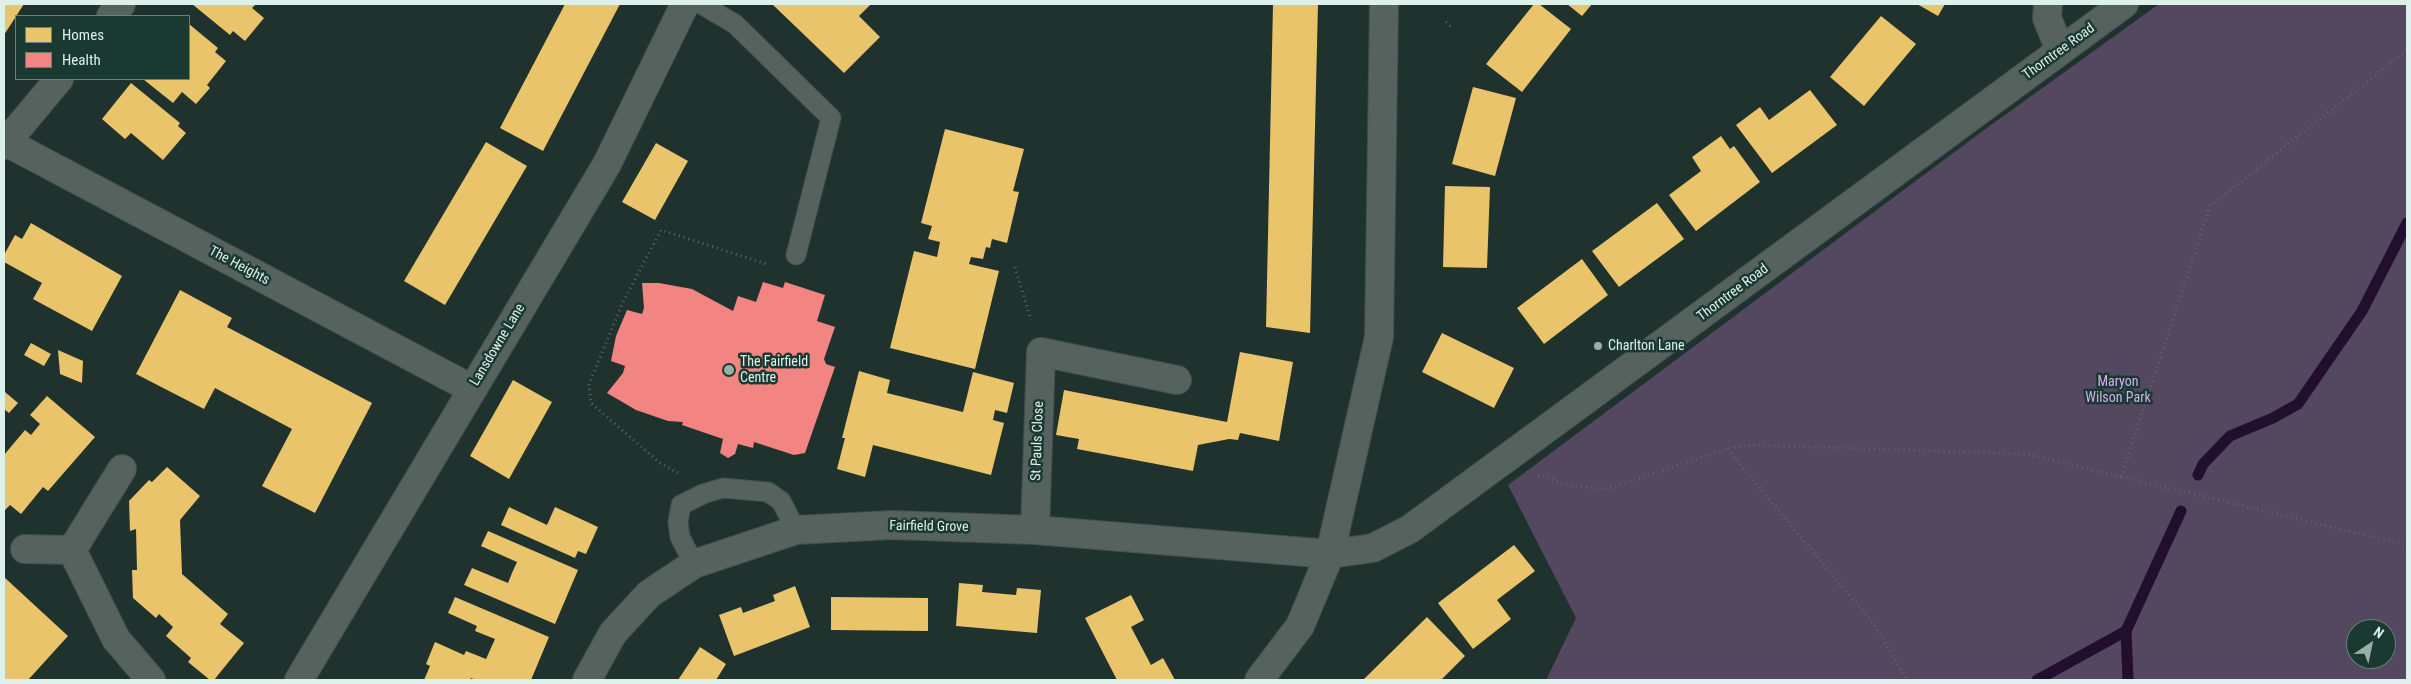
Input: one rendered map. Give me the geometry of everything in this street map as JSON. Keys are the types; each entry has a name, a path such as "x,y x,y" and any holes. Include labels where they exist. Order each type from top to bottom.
{"street":[{"path":"112,15 122,4"},
{"name":"Lansdowne Lane","path":"299,680 607,164 685,4"},
{"path":"1259,680 1300,626 1330,554 1379,337 1384,4"},
{"path":"2048,4 2047,18 2060,50"},
{"name":"Thorntree Road","path":"1330,554 1373,548 1410,530 2124,4"},
{"name":"The Heights","path":"58,80 5,143 472,389"},
{"path":"1041,352 1177,380"},
{"name":"St Pauls Close","path":"1035,530 1041,352"},
{"path":"72,550 122,470"},
{"name":"Fairfield Grove","path":"587,680 613,633 649,594 694,564 796,530 892,525 1035,530 1330,554"},
{"path":"25,549 72,550"},
{"path":"72,550 116,639 150,680"}],"lane":[{"path":"701,4 735,24 831,118 796,255"},
{"path":"694,564 680,537 678,522 681,505 723,488 768,492 780,502 796,530"}],"path":[{"path":"1446,22 1452,29"},
{"path":"2121,477 2210,206 2407,50"},
{"path":"693,499 689,479 660,464 591,403 589,384 622,302 661,230 771,266 796,255"},
{"path":"1015,268 1041,352"},
{"path":"1503,462 1521,486 1535,476 1549,477 1563,485 1608,490 1727,449 1748,445 2025,454 2407,545"},
{"path":"1727,449 1874,624 1907,680"}],"green space":[{"name":"Maryon Wilson Park","path":"2159,4 2407,4 2407,680 1546,680 1576,618 1508,485 1980,133"}],"building: Homes":[{"path":"4,4 24,4 15,15 4,35"},
{"path":"192,4 256,4 252,8 264,18 245,41 233,31 230,35"},
{"path":"565,4 620,4 543,151 500,128"},
{"path":"772,4 871,4 859,16 880,37 844,73"},
{"path":"1273,4 1318,4 1310,333 1266,327"},
{"path":"1534,4 1539,4 1571,29 1522,92 1486,64"},
{"path":"1567,4 1592,4 1582,16"},
{"path":"1917,4 1945,4 1938,16"},
{"path":"1881,16 1916,44 1864,106 1830,77"},
{"path":"190,25 218,48 215,52 226,61 207,85 210,88 196,104 182,92 173,103 144,80 190,80"},
{"path":"131,83 180,123 178,126 186,133 163,160 131,133 125,139 102,119"},
{"path":"1473,87 1516,98 1495,176 1452,164"},
{"path":"1810,90 1837,125 1772,173 1736,125 1760,107 1769,120"},
{"path":"945,129 1024,149 1013,191 1019,192 1007,243 992,239 990,248 986,247 983,259 971,257 969,264 999,271 975,369 890,348 914,251 937,257 940,242 928,239 932,226 921,223"},
{"path":"1721,136 1730,149 1734,146 1760,182 1696,231 1669,195 1701,171 1692,157"},
{"path":"486,142 527,166 445,305 404,281"},
{"path":"656,143 688,161 655,220 622,202"},
{"path":"1445,186 1490,187 1487,268 1443,267"},
{"path":"1657,203 1684,239 1619,287 1592,251"},
{"path":"31,223 122,276 92,331 33,299 42,283 4,262 4,255 15,235 22,239"},
{"path":"1582,259 1608,295 1544,344 1517,308"},
{"path":"180,290 232,318 227,327 372,403 315,513 262,486 292,429 215,388 204,409 136,374"},
{"path":"1442,333 1514,368 1494,408 1422,372"},
{"path":"31,343 51,354 44,366 24,355"},
{"path":"58,350 83,361 82,383 60,374"},
{"path":"1240,352 1293,362 1279,441 1240,433 1238,440 1229,439 1198,445 1193,471 1077,449 1079,439 1056,435 1064,390 1227,422"},
{"path":"859,371 890,380 887,393 963,412 973,372 1014,383 1007,413 995,410 993,420 1004,423 991,475 873,445 865,477 837,469 845,438 842,438"},
{"path":"513,380 552,402 509,479 470,456"},
{"path":"5,392 18,403 9,413 4,409"},
{"path":"47,396 95,437 48,491 43,487 21,514 10,505 4,511 4,455 25,430 31,435 40,424 30,415"},
{"path":"167,467 200,496 180,520 182,574 228,614 220,624 244,643 214,680 210,680 188,662 191,658 166,636 173,627 159,614 156,618 133,598 132,570 137,570 136,529 130,531 129,501 149,480 152,482"},
{"path":"509,507 547,525 555,507 598,527 586,554 578,551 575,558 501,525"},
{"path":"488,531 578,570 555,624 464,585 472,568 508,583 517,562 481,546"},
{"path":"1514,545 1535,571 1497,600 1511,619 1473,649 1438,603"},
{"path":"4,577 68,636 28,680 4,680"},
{"path":"959,583 983,585 982,592 1016,595 1017,588 1041,590 1037,633 956,626"},
{"path":"795,586 810,627 734,656 719,615 741,607 743,613 775,601 773,595"},
{"path":"1131,595 1144,620 1131,627 1151,665 1163,658 1175,680 1117,680 1085,618"},
{"path":"455,597 549,637 531,680 476,680 471,678 470,680 424,680 430,666 426,664 435,642 464,655 466,651 486,659 495,639 475,631 477,626 448,613"},
{"path":"831,597 928,598 928,631 831,630"},
{"path":"1427,617 1465,656 1441,680 1363,680"},
{"path":"700,647 726,664 716,680 678,680"}],"building: Health":[{"name":"The Fairfield Centre","path":"763,282 783,288 785,282 825,295 817,321 835,327 824,359 826,364 835,367 805,453 794,455 754,442 753,448 738,444 735,454 728,458 720,453 723,439 682,425 683,422 668,421 636,410 607,393 623,373 625,366 611,361 616,336 627,310 642,314 644,308 642,283 659,283 692,289 733,311 738,296 756,302"}],"waterway":[{"path":"2198,475 2203,464 2230,436 2273,418 2298,404 2362,311 2407,223"},
{"path":"2037,680 2126,631 2181,511"},
{"path":"2126,631 2128,680"}],"place":[{"name":"Charlton Lane","path":"1598,346"},
{"name":"The Fairfield Centre","path":"729,370"}]}
